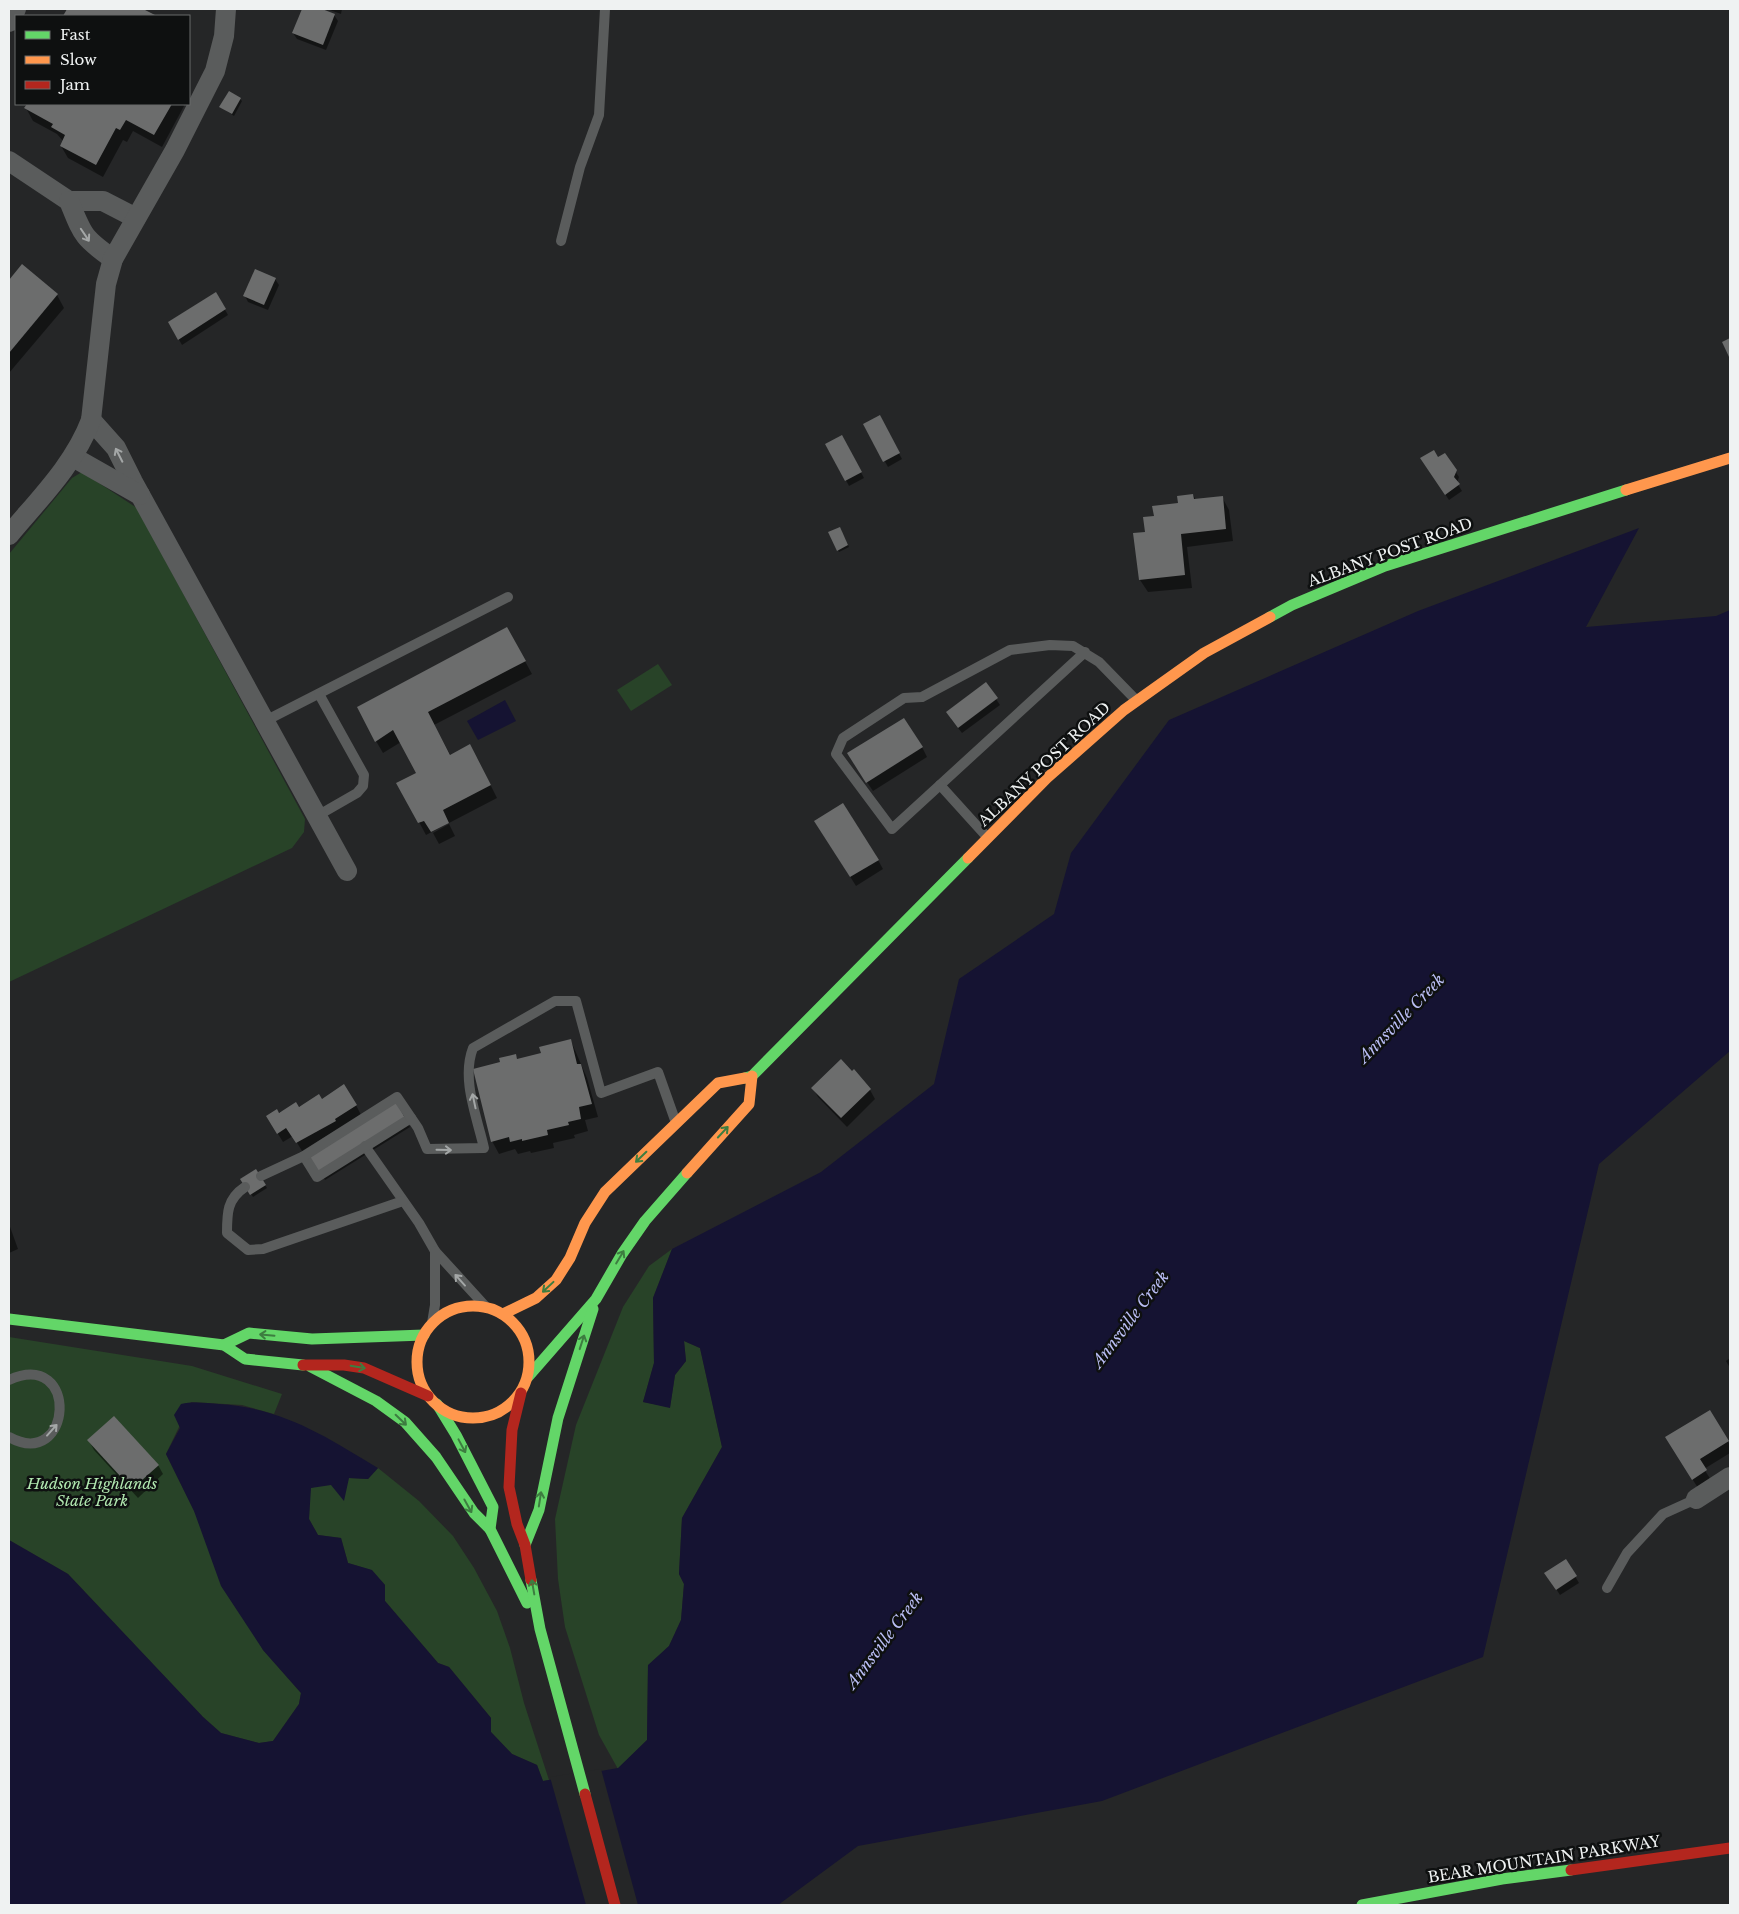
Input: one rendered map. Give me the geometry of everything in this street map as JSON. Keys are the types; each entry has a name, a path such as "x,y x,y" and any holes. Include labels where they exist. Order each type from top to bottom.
{"highway":[{"name":"ALBANY POST ROAD","path":"752,1076 1047,778 1136,700 1204,653 1247,628 1338,584 1439,548 1730,458"},
{"path":"503,1314 536,1298 556,1280 570,1258 585,1223 605,1192 676,1123 718,1083 752,1076 749,1104 645,1222 622,1254 596,1299 528,1377 521,1392 512,1430 509,1487 517,1524 525,1545 540,1628 615,1905"},
{"path":"525,1545 539,1510 549,1454 563,1402 596,1299"},
{"path":"428,1396 416,1371 418,1353 424,1335 432,1323 452,1310 469,1306 486,1308 503,1314 516,1326 525,1341 529,1358 528,1377"},
{"path":"9,1319 224,1345 246,1359 309,1366 344,1364 364,1368 398,1381 428,1396 453,1414 472,1418 491,1415 508,1406 521,1392"},
{"path":"224,1345 249,1333 312,1339 424,1335"},
{"path":"309,1366 323,1375 360,1391 397,1415 419,1438 455,1483 474,1516 490,1530 540,1628"},
{"path":"437,1404 493,1507 490,1530"},
{"name":"BEAR MOUNTAIN PARKWAY","path":"1362,1905 1502,1878 1730,1848"}],"street":[{"path":"9,22 16,9"},
{"path":"9,535 73,458 91,420 106,284 113,259 175,150 215,71 224,36 226,9"},
{"path":"9,161 69,201 103,201 136,218"},
{"path":"69,201 82,234 89,242 113,259"},
{"path":"91,420 116,448 347,871"},
{"path":"73,458 140,495"},
{"path":"1696,1499 1730,1477"}],"lane":[{"path":"561,241 580,167 599,115 602,91 605,9"},
{"path":"265,722 508,597"},
{"path":"1085,652 892,829 836,754 843,738 904,698 922,697 1010,650 1050,645 1074,646 1085,652 1099,662 1136,700"},
{"path":"317,816 357,792 363,786 364,775 319,694"},
{"path":"940,785 988,838"},
{"path":"261,1176 324,1145 397,1097 418,1128 427,1150 484,1148 469,1078 469,1063 473,1048 555,1001 576,1001 601,1093 658,1072 676,1123"},
{"path":"304,1156 316,1177 391,1128 411,1118"},
{"path":"371,1142 403,1201 435,1251 486,1308"},
{"path":"245,1187 231,1199 227,1218 227,1233 248,1250 262,1249 403,1201"},
{"path":"432,1323 435,1305 435,1251"},
{"path":"9,1380 29,1375 40,1377 49,1382 60,1401 61,1412 56,1427 44,1438 32,1442 21,1442 9,1437"},
{"path":"1606,1588 1627,1553 1663,1514 1696,1499"}],"green space":[{"path":"82,472 137,508 305,819 304,832 292,848 9,982 9,554 72,478"},
{"path":"658,664 672,685 631,711 617,690"},
{"path":"672,1249 653,1298 654,1363 643,1402 670,1407 675,1375 686,1361 684,1341 700,1348 722,1447 682,1518 679,1574 684,1584 681,1620 669,1646 648,1666 647,1740 618,1769 599,1735 565,1627 558,1579 555,1519 576,1425 623,1307 649,1266"},
{"name":"Hudson Highlands State Park","path":"9,1337 192,1366 282,1394 274,1414 242,1405 191,1402 166,1454 263,1650 301,1693 299,1704 273,1741 259,1743 221,1733 203,1717 68,1574 9,1540"},
{"path":"378,1468 419,1501 453,1536 474,1568 497,1611 510,1648 524,1703 549,1780 543,1781 537,1765 512,1754 491,1732 491,1718 449,1667 438,1663 385,1601 385,1585 371,1570 348,1563 341,1538 318,1535 309,1519 310,1488 349,1478 368,1479"}],"water":[{"name":"Annsville Creek","path":"1639,528 1586,627 1716,616 1730,610 1730,1051 1599,1164 1483,1657 1102,1801 858,1846 778,1905 9,1905 9,1540 68,1574 203,1717 221,1733 259,1743 273,1741 299,1704 301,1693 263,1650 221,1586 194,1511 166,1454 180,1428 174,1415 181,1404 200,1402 263,1411 303,1426 340,1445 378,1468 368,1479 349,1478 344,1501 331,1485 311,1488 309,1519 318,1535 341,1538 348,1563 372,1570 385,1585 385,1601 438,1663 449,1667 491,1718 491,1732 512,1754 537,1765 543,1781 618,1768 647,1740 648,1665 669,1646 681,1620 684,1584 679,1574 682,1518 722,1447 700,1348 684,1341 686,1361 675,1375 670,1408 643,1402 654,1363 653,1298 672,1249 821,1172 934,1084 959,979 1054,914 1071,853 1169,720 1418,611"},
{"path":"505,700 516,721 478,740 467,721"}],"pier":[{"path":"601,1769 638,1905 586,1905 550,1777"}],"building":[{"path":"67,9 143,9 155,15 64,15"},
{"path":"302,9 322,9 335,14 323,45 292,33"},
{"path":"229,91 241,98 232,114 219,107"},
{"path":"26,105 171,105 154,135 126,120 120,130 116,128 96,165 60,146 65,135 51,127 53,124 24,108"},
{"path":"22,264 58,294 9,353 9,280"},
{"path":"255,269 276,278 264,305 243,296"},
{"path":"216,292 226,309 178,340 168,322"},
{"path":"1730,338 1730,359 1722,342"},
{"path":"880,415 900,453 883,462 863,424"},
{"path":"842,435 862,472 845,481 825,444"},
{"path":"1434,450 1438,457 1445,453 1457,470 1454,477 1460,484 1445,495 1420,458"},
{"path":"1193,494 1194,499 1223,496 1226,529 1181,534 1185,575 1139,580 1133,533 1145,532 1143,517 1154,516 1152,506 1178,503 1177,496"},
{"path":"840,527 848,545 837,551 828,532"},
{"path":"507,627 526,661 428,712 450,755 470,744 491,785 443,810 449,823 431,832 424,821 418,823 396,783 416,773 393,730 375,742 357,707"},
{"path":"986,682 998,698 958,728 946,712"},
{"path":"904,718 923,747 866,783 847,753"},
{"path":"843,803 879,860 850,877 814,821"},
{"path":"571,1039 577,1064 581,1064 592,1104 579,1107 581,1119 568,1122 569,1125 547,1130 548,1135 522,1141 522,1139 510,1142 509,1137 491,1142 473,1069 500,1062 499,1058 516,1054 517,1059 541,1053 539,1047"},
{"path":"841,1059 852,1071 854,1069 871,1089 841,1118 811,1088"},
{"path":"344,1084 357,1105 335,1119 336,1121 296,1143 286,1128 277,1134 266,1116 277,1109 279,1113 296,1102 299,1107 319,1094 322,1099"},
{"path":"396,1102 405,1118 319,1172 309,1157"},
{"path":"256,1169 266,1185 250,1195 240,1179"},
{"path":"1710,1410 1729,1441 1700,1459 1707,1470 1692,1480 1665,1437"},
{"path":"114,1416 159,1465 132,1489 87,1440"},
{"path":"1566,1559 1577,1576 1556,1590 1544,1573"}],"traffic: fast":[{"path":"1270,617 1292,605 1385,566 1626,490"},
{"path":"745,1078 752,1076 968,858"},
{"path":"528,1377 596,1299 622,1254 645,1221 687,1173"},
{"path":"525,1545 539,1510 558,1418 593,1309"},
{"path":"9,1319 224,1345 245,1359 303,1365"},
{"path":"224,1345 249,1333 312,1339 424,1335"},
{"path":"311,1367 376,1401 405,1422 436,1457 474,1513 490,1529"},
{"path":"437,1404 456,1435 493,1507 490,1529 527,1603"},
{"path":"531,1580 540,1629 585,1794"},
{"path":"1362,1905 1502,1879 1571,1870"}],"traffic: slow":[{"path":"1626,490 1730,458"},
{"path":"968,858 1047,778 1124,710 1204,653 1270,617"},
{"path":"687,1173 749,1104 752,1076"},
{"path":"503,1314 536,1298 556,1280 570,1258 585,1223 605,1192 718,1083 745,1078"},
{"path":"473,1306 484,1307 494,1311 512,1323 524,1341 528,1351 529,1362 528,1373 524,1383 512,1401 494,1413 484,1417 473,1418 462,1417 452,1413 434,1401 422,1383 418,1373 417,1362 418,1351 422,1341 434,1323 452,1311 462,1307 473,1306"}],"traffic: jam":[{"path":"303,1365 344,1365 364,1368 428,1396"},
{"path":"521,1393 512,1430 509,1487 517,1524 525,1545 531,1580"},
{"path":"585,1794 615,1905"},
{"path":"1571,1870 1730,1848"}]}
